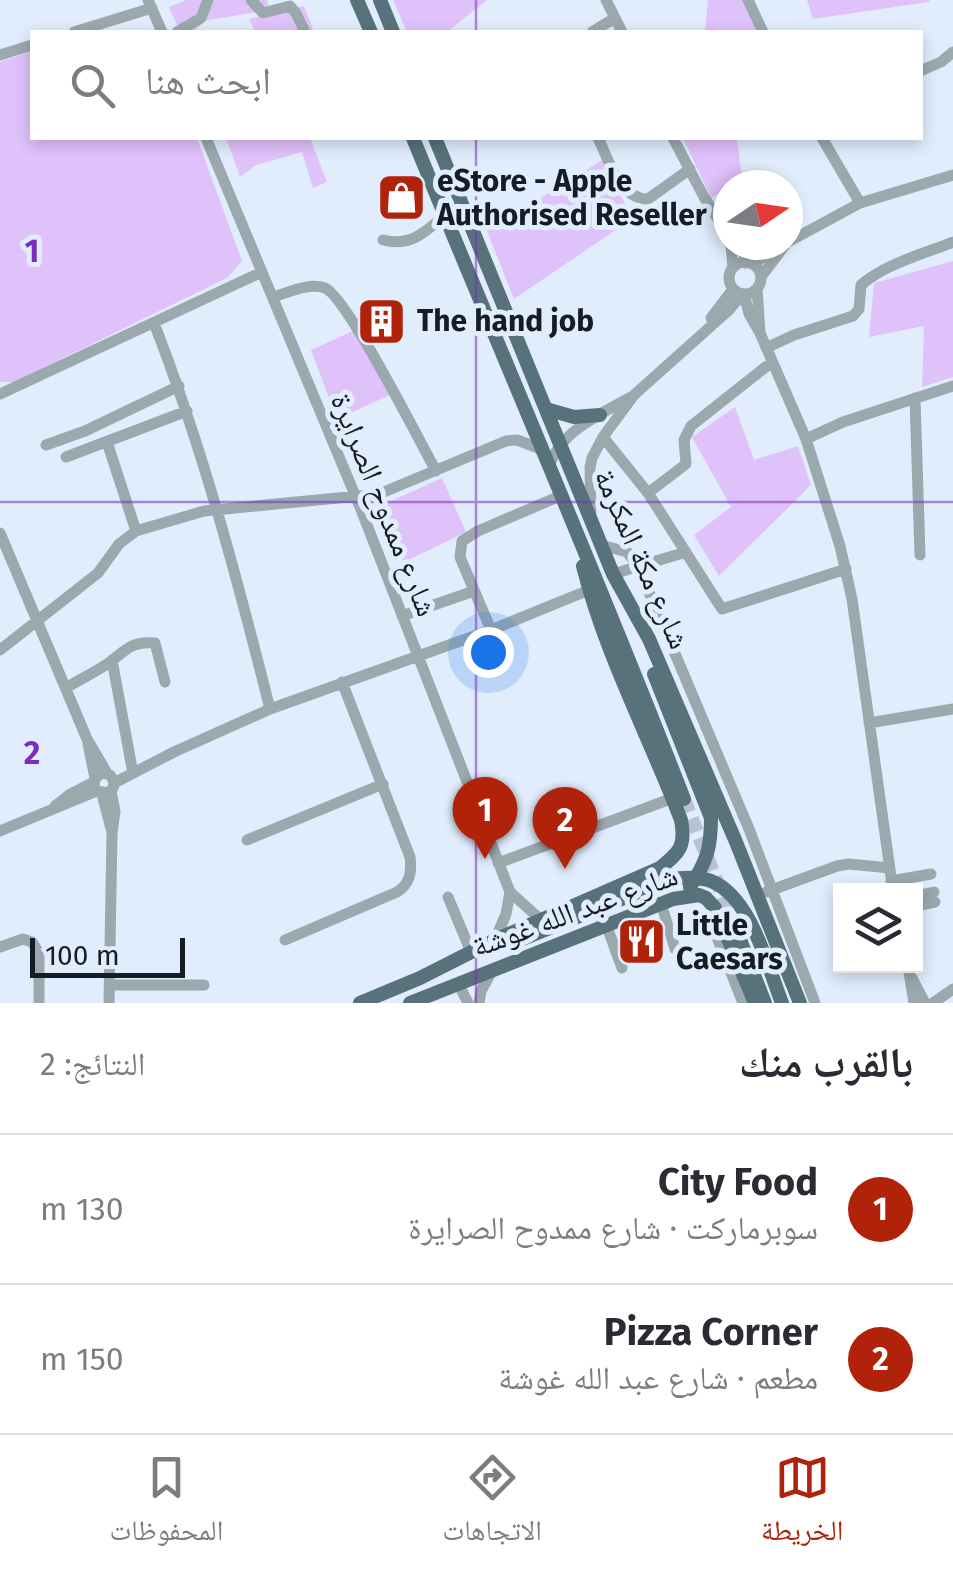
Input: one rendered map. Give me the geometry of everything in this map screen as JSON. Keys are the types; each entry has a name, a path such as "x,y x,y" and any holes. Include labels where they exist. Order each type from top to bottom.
{"main road":[{"path":"357,0 369,30"},
{"path":"380,0 392,30"},
{"name":"شارع مكة المكرمة","path":"415,140 620,634 678,799"},
{"name":"شارع مكة المكرمة","path":"441,141 613,575 648,639 788,950 801,994"},
{"path":"546,409 574,416 600,414"},
{"name":"شارع عبد الله غوشة","path":"360,1003 660,868 682,845 678,799 589,590 573,525"},
{"path":"613,575 710,818 706,862 690,886 667,901"},
{"path":"681,820 696,818 703,812 705,801"},
{"path":"420,978 670,878 710,880 728,892 748,916 782,1003"},
{"path":"618,885 636,895 633,914"},
{"name":"شارع عبد الله غوشة","path":"410,1003 606,924 692,894 706,898 720,919"},
{"path":"753,1003 720,919 732,901 764,897"},
{"path":"739,937 753,1003"}],"street":[{"path":"180,30 201,18 208,0"},
{"path":"252,0 263,14 290,6 304,30"},
{"path":"606,0 621,30"},
{"path":"748,0 762,30"},
{"path":"79,30 150,4 161,30"},
{"path":"595,30 615,18"},
{"path":"0,55 30,46"},
{"path":"923,70 953,52"},
{"name":"شارع ممدوح الصرايرة","path":"207,140 355,497 510,892 541,920"},
{"path":"599,140 625,192 640,200 648,200 690,169"},
{"path":"674,140 713,211"},
{"path":"823,140 860,204"},
{"path":"803,234 860,204 953,174"},
{"path":"384,240 397,244 410,241 445,215"},
{"path":"766,348 853,316 859,309 861,285 868,278 953,242"},
{"path":"732,260 729,278 760,333 806,439 846,569 891,880"},
{"path":"748,260 756,267 759,282 760,333"},
{"path":"732,268 755,260"},
{"path":"591,518 590,466 604,437 634,395 739,292 754,292 774,260"},
{"path":"0,394 262,272"},
{"path":"273,297 310,286 332,292 342,303 436,471"},
{"path":"154,323 188,411 218,509 270,709"},
{"path":"648,492 686,464 684,440 691,426 772,362"},
{"path":"46,445 85,432 179,386"},
{"path":"806,439 842,422 953,386"},
{"path":"549,469 560,444 634,395"},
{"path":"916,398 920,555"},
{"path":"66,457 188,411"},
{"path":"604,437 648,492 722,609 846,569"},
{"path":"0,650 98,573 119,544 136,532 204,511 394,490 506,442 517,440 541,449"},
{"path":"108,442 136,532"},
{"path":"492,630 460,557 462,541 560,496"},
{"path":"0,534 6,561 37,619 104,783 112,833 109,1003"},
{"path":"601,545 627,552 638,566 710,736 764,897 849,864 891,880 931,874"},
{"path":"613,575 686,552"},
{"path":"0,831 52,808 69,795 152,763 270,709 492,630 589,590"},
{"path":"402,616 474,591"},
{"path":"66,688 112,660 124,648 151,642 155,643 165,682"},
{"path":"112,660 132,768"},
{"path":"286,940 404,888 412,869 342,682"},
{"path":"869,724 953,709"},
{"path":"693,742 710,736"},
{"path":"104,783 132,768 152,763"},
{"path":"247,840 382,784"},
{"path":"498,863 678,799"},
{"path":"495,940 510,892"},
{"path":"923,896 935,897 923,903"},
{"path":"448,897 471,952"},
{"path":"667,901 674,949"},
{"path":"606,924 622,968"},
{"path":"0,947 23,939 32,942 39,954 39,1003"},
{"path":"479,1003 492,971"},
{"path":"909,973 914,1003"},
{"path":"911,973 929,1003 953,991"},
{"path":"458,983 468,1003"},
{"path":"110,986 204,985"},
{"path":"946,1003 953,991"},
{"path":"801,994 815,1003"}],"shaded area":[{"path":"186,0 267,0 270,10 203,21 196,30 179,30 169,7"},
{"path":"393,0 487,0 450,30 406,30"},
{"path":"708,0 749,0 760,30 705,30"},
{"path":"807,0 930,0 813,19"},
{"path":"304,6 313,30 254,30 249,19"},
{"path":"30,52 30,140 198,140 242,261 227,278 14,382 0,382 0,62"},
{"path":"227,140 311,140 327,182 313,188 302,152 256,165 240,177"},
{"path":"684,140 737,140 741,170 713,170 713,197"},
{"path":"604,159 632,219 514,299 487,231"},
{"path":"953,261 953,377 922,387 924,326 869,337 874,283"},
{"path":"357,329 392,394 337,419 311,350"},
{"path":"735,407 754,460 798,446 811,485 719,576 694,535 731,507 692,437"},
{"path":"442,478 466,532 404,562 378,507"}],"tunnel":[{"path":"684,799 739,937"}],"place":[{"name":"eStore - Apple Authorised Reseller","path":"402,198"},
{"name":"The hand job","path":"382,321"},
{"name":"City Food","path":"485,859"},
{"name":"Pizza Corner","path":"565,869"},
{"name":"Little Caesars","path":"641,942"}]}
